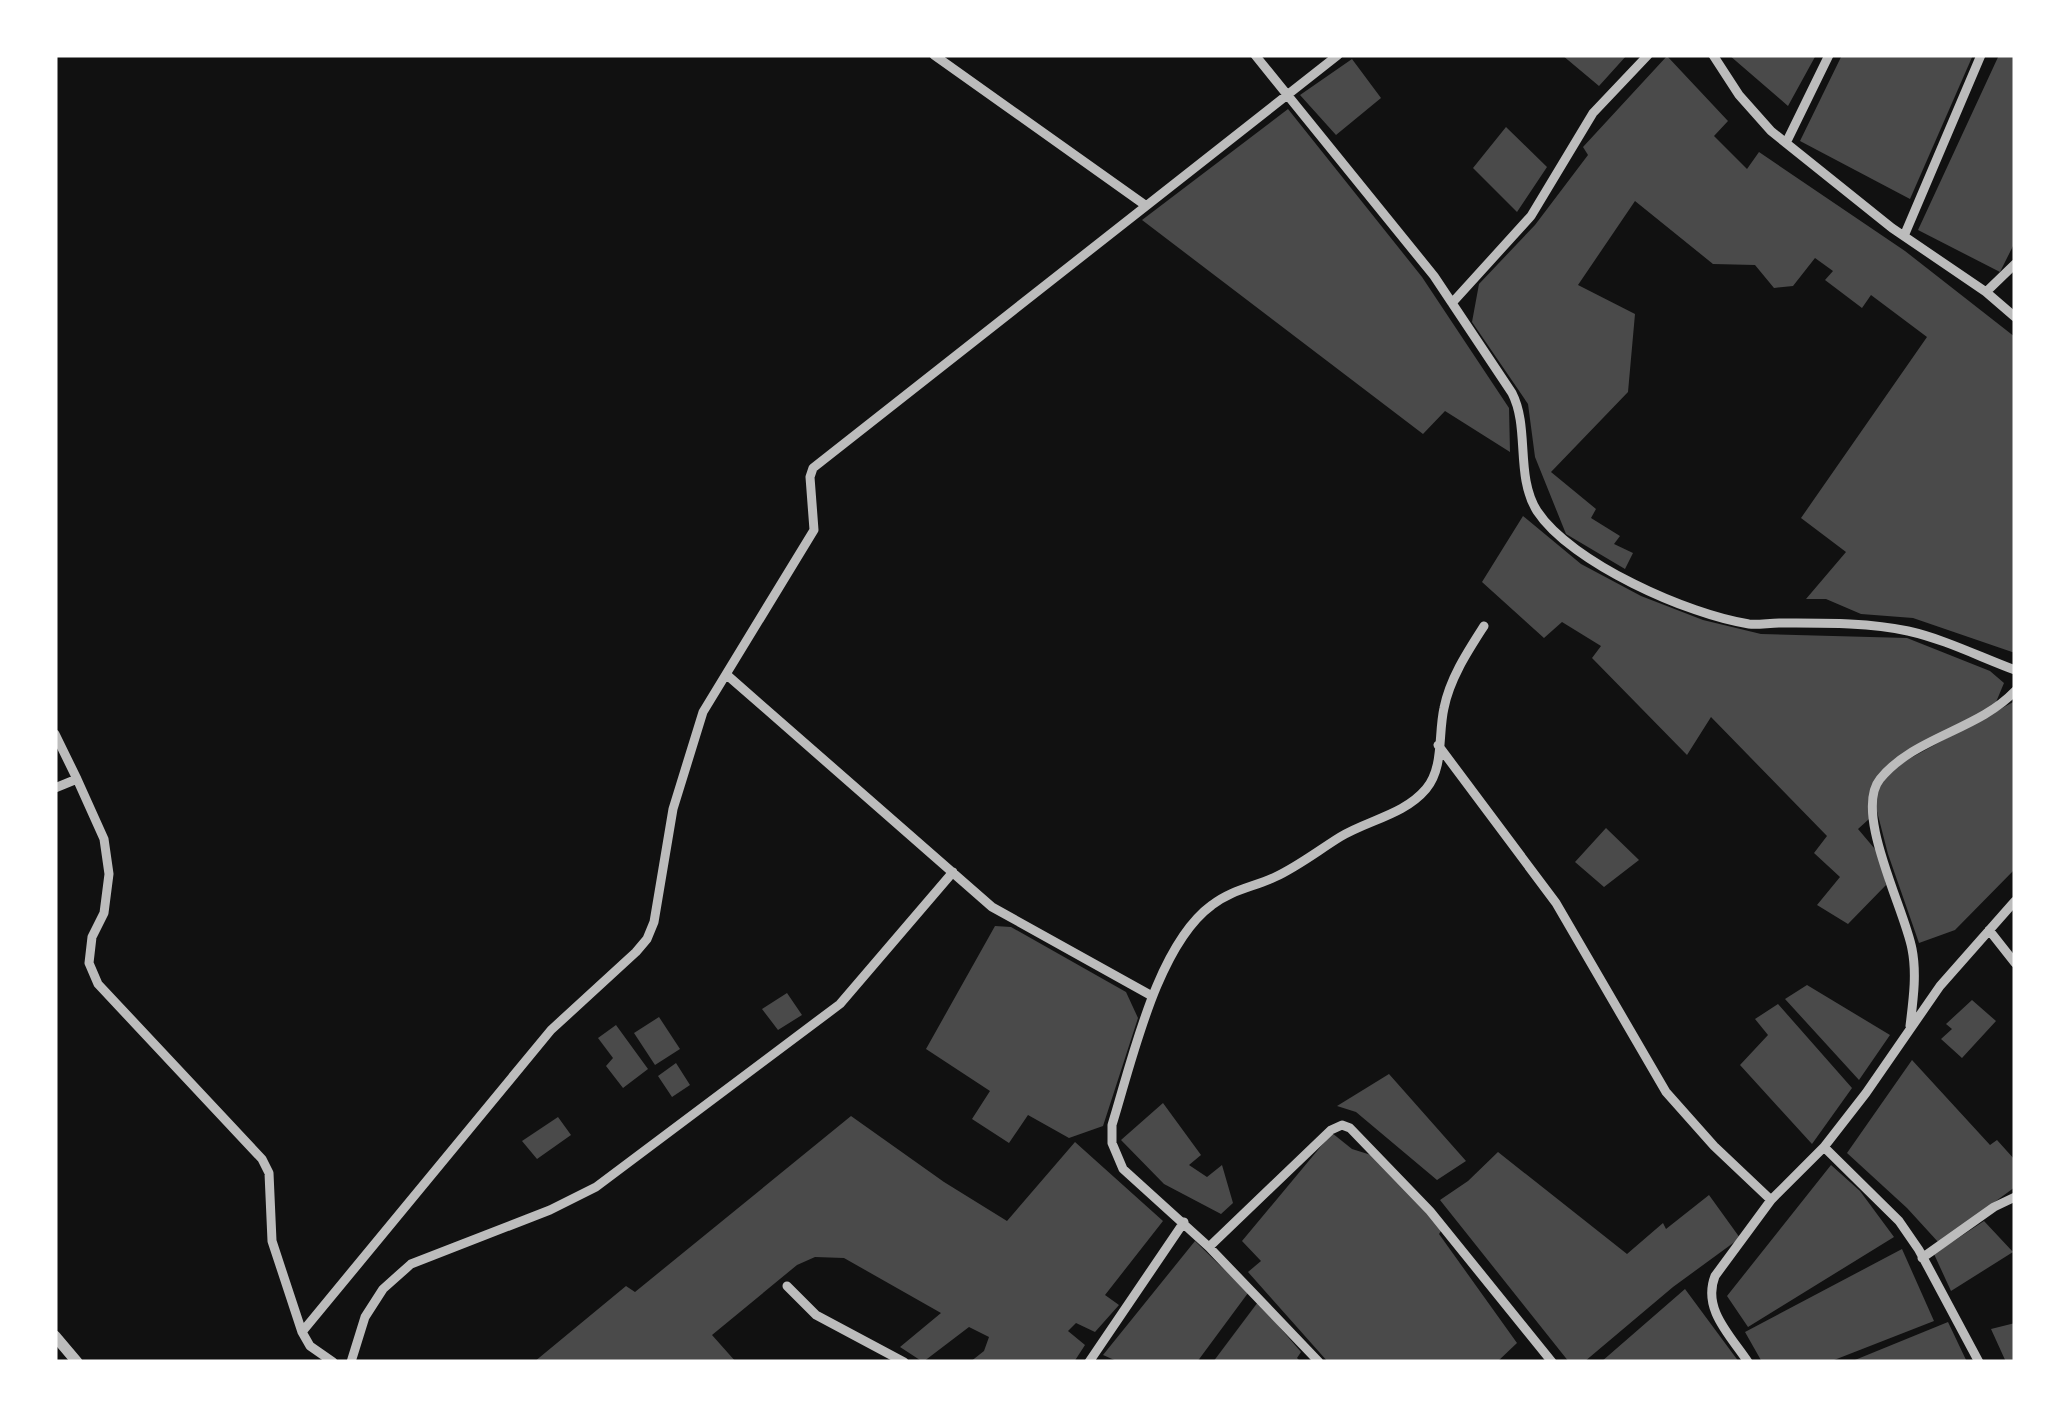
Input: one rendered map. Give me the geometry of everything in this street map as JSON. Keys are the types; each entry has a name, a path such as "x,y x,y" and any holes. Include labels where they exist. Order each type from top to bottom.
{"street":[{"path":"934,55 1144,205"},
{"path":"1255,55 1434,276 1518,404 1523,462 1536,510 1558,534 1598,563 1654,594 1720,616 1750,624 1908,631 2015,670"},
{"path":"302,1332 551,1030 647,939 654,922 673,809 704,712 814,530 810,477 817,462 1338,55"},
{"path":"1452,303 1530,216 1593,113 1648,55"},
{"path":"1712,55 1739,95 1786,143 2015,317"},
{"path":"1786,143 1829,55"},
{"path":"1904,236 1981,55"},
{"path":"1986,292 2015,264"},
{"path":"1319,1362 1184,1222 1124,1169 1112,1143 1112,1125 1152,996 1183,934 1209,906 1232,892 1276,877 1348,833 1406,807 1427,788 1437,770 1444,705 1463,658 1484,626"},
{"path":"727,675 1017,923 1152,996"},
{"path":"1909,1031 1914,955 1876,833 1872,804 1875,787 1900,762 1992,712 2015,691"},
{"path":"55,734 104,839 109,874 104,913 92,937 89,963 98,984 262,1158 269,1173 272,1241 302,1332 310,1346 333,1362"},
{"path":"1438,744 1556,902 1666,1092 1714,1146 1771,1200"},
{"path":"55,788 77,779"},
{"path":"351,1362 365,1318 383,1288 411,1264 596,1188 840,1004 953,872"},
{"path":"1748,1362 1710,1304 1716,1276 1771,1200 1824,1147 1940,986 2015,902"},
{"path":"1989,930 2015,963"},
{"path":"1209,1247 1332,1130 1342,1125 1350,1128 1430,1211 1552,1362"},
{"path":"1824,1147 1878,1197 1922,1258 1979,1362"},
{"path":"1922,1258 1994,1207 2015,1198"},
{"path":"1094,1360 1184,1222"},
{"path":"787,1286 816,1315 904,1362"},
{"path":"55,1336 77,1362"}],"building":[{"path":"1562,55 1627,55 1599,86"},
{"path":"1729,55 1816,55 1788,106"},
{"path":"1842,55 1973,55 1910,199 1800,141"},
{"path":"1999,55 2015,55 2015,242 2000,272 1918,230"},
{"path":"1667,56 1728,121 1714,136 1747,169 1759,152 1905,251 2015,337 2015,653 1913,618 1861,614 1826,599 1806,599 1846,552 1801,518 1927,337 1871,295 1862,308 1825,280 1833,271 1815,258 1793,286 1774,288 1755,265 1713,264 1635,201 1578,285 1635,314 1628,392 1551,472 1596,509 1591,518 1620,536 1614,544 1633,553 1625,569 1566,534 1535,457 1528,404 1472,322 1479,284 1535,225 1588,155 1583,147"},
{"path":"1352,59 1381,98 1336,135 1300,95"},
{"path":"1288,109 1422,277 1509,408 1510,452 1445,411 1423,434 1142,220"},
{"path":"1506,127 1547,167 1517,212 1473,168"},
{"path":"1523,516 1581,564 1641,596 1703,620 1761,634 1907,638 1990,671 2004,683 1994,707 1892,764 1874,781 1869,819 1858,829 1880,855 1886,885 1848,924 1817,905 1840,877 1814,853 1827,836 1711,717 1687,755 1592,658 1601,646 1562,622 1544,638 1482,582"},
{"path":"2015,701 2015,869 1955,930 1919,943 1888,854 1873,796 1881,780 1907,760"},
{"path":"1606,828 1639,860 1604,887 1575,862"},
{"path":"995,926 1011,927 1126,992 1138,1018 1103,1126 1069,1138 1028,1115 1009,1143 972,1119 990,1091 926,1049"},
{"path":"1807,985 1890,1035 1859,1080 1785,999"},
{"path":"787,993 802,1015 778,1030 762,1009"},
{"path":"1972,1000 1996,1021 1962,1058 1941,1039 1952,1029 1946,1024"},
{"path":"1778,1004 1852,1088 1812,1144 1740,1065 1768,1035 1755,1019"},
{"path":"659,1017 680,1049 655,1065 634,1033"},
{"path":"616,1025 648,1069 623,1088 606,1066 613,1058 598,1038"},
{"path":"1912,1060 1990,1145 1997,1140 2015,1160 2015,1187 1939,1243 1847,1153"},
{"path":"676,1063 690,1085 672,1097 658,1076"},
{"path":"1389,1074 1466,1161 1437,1180 1356,1112 1337,1106"},
{"path":"1163,1103 1201,1155 1189,1165 1207,1177 1222,1165 1233,1203 1221,1214 1164,1184 1121,1140"},
{"path":"851,1116 1007,1221 1075,1142 1163,1221 1105,1295 1119,1305 1095,1332 1076,1323 1068,1331 1085,1345 1074,1362 970,1362 984,1351 989,1337 969,1327 923,1362 900,1347 941,1313 844,1258 815,1257 797,1265 712,1335 736,1362 534,1362 626,1286 635,1292"},
{"path":"558,1117 571,1135 537,1159 522,1141"},
{"path":"1332,1133 1352,1149 1371,1155 1443,1228 1439,1234 1517,1343 1497,1362 1328,1362 1248,1272 1261,1261 1242,1241"},
{"path":"1498,1152 1627,1254 1663,1223 1666,1229 1709,1195 1740,1238 1673,1287 1584,1362 1569,1362 1440,1200 1468,1181"},
{"path":"1831,1165 1860,1191 1894,1237 1748,1327 1727,1296"},
{"path":"1984,1221 2013,1252 1951,1291 1934,1254"},
{"path":"1195,1241 1248,1293 1197,1362 1119,1362 1103,1355"},
{"path":"1902,1249 1934,1321 1829,1362 1762,1362 1745,1332"},
{"path":"1685,1289 1739,1362 1601,1362"},
{"path":"1258,1302 1301,1352 1297,1358 1301,1362 1213,1362"},
{"path":"1948,1322 1967,1362 1850,1362"},
{"path":"2015,1323 2015,1362 2006,1362 1991,1329"}]}
